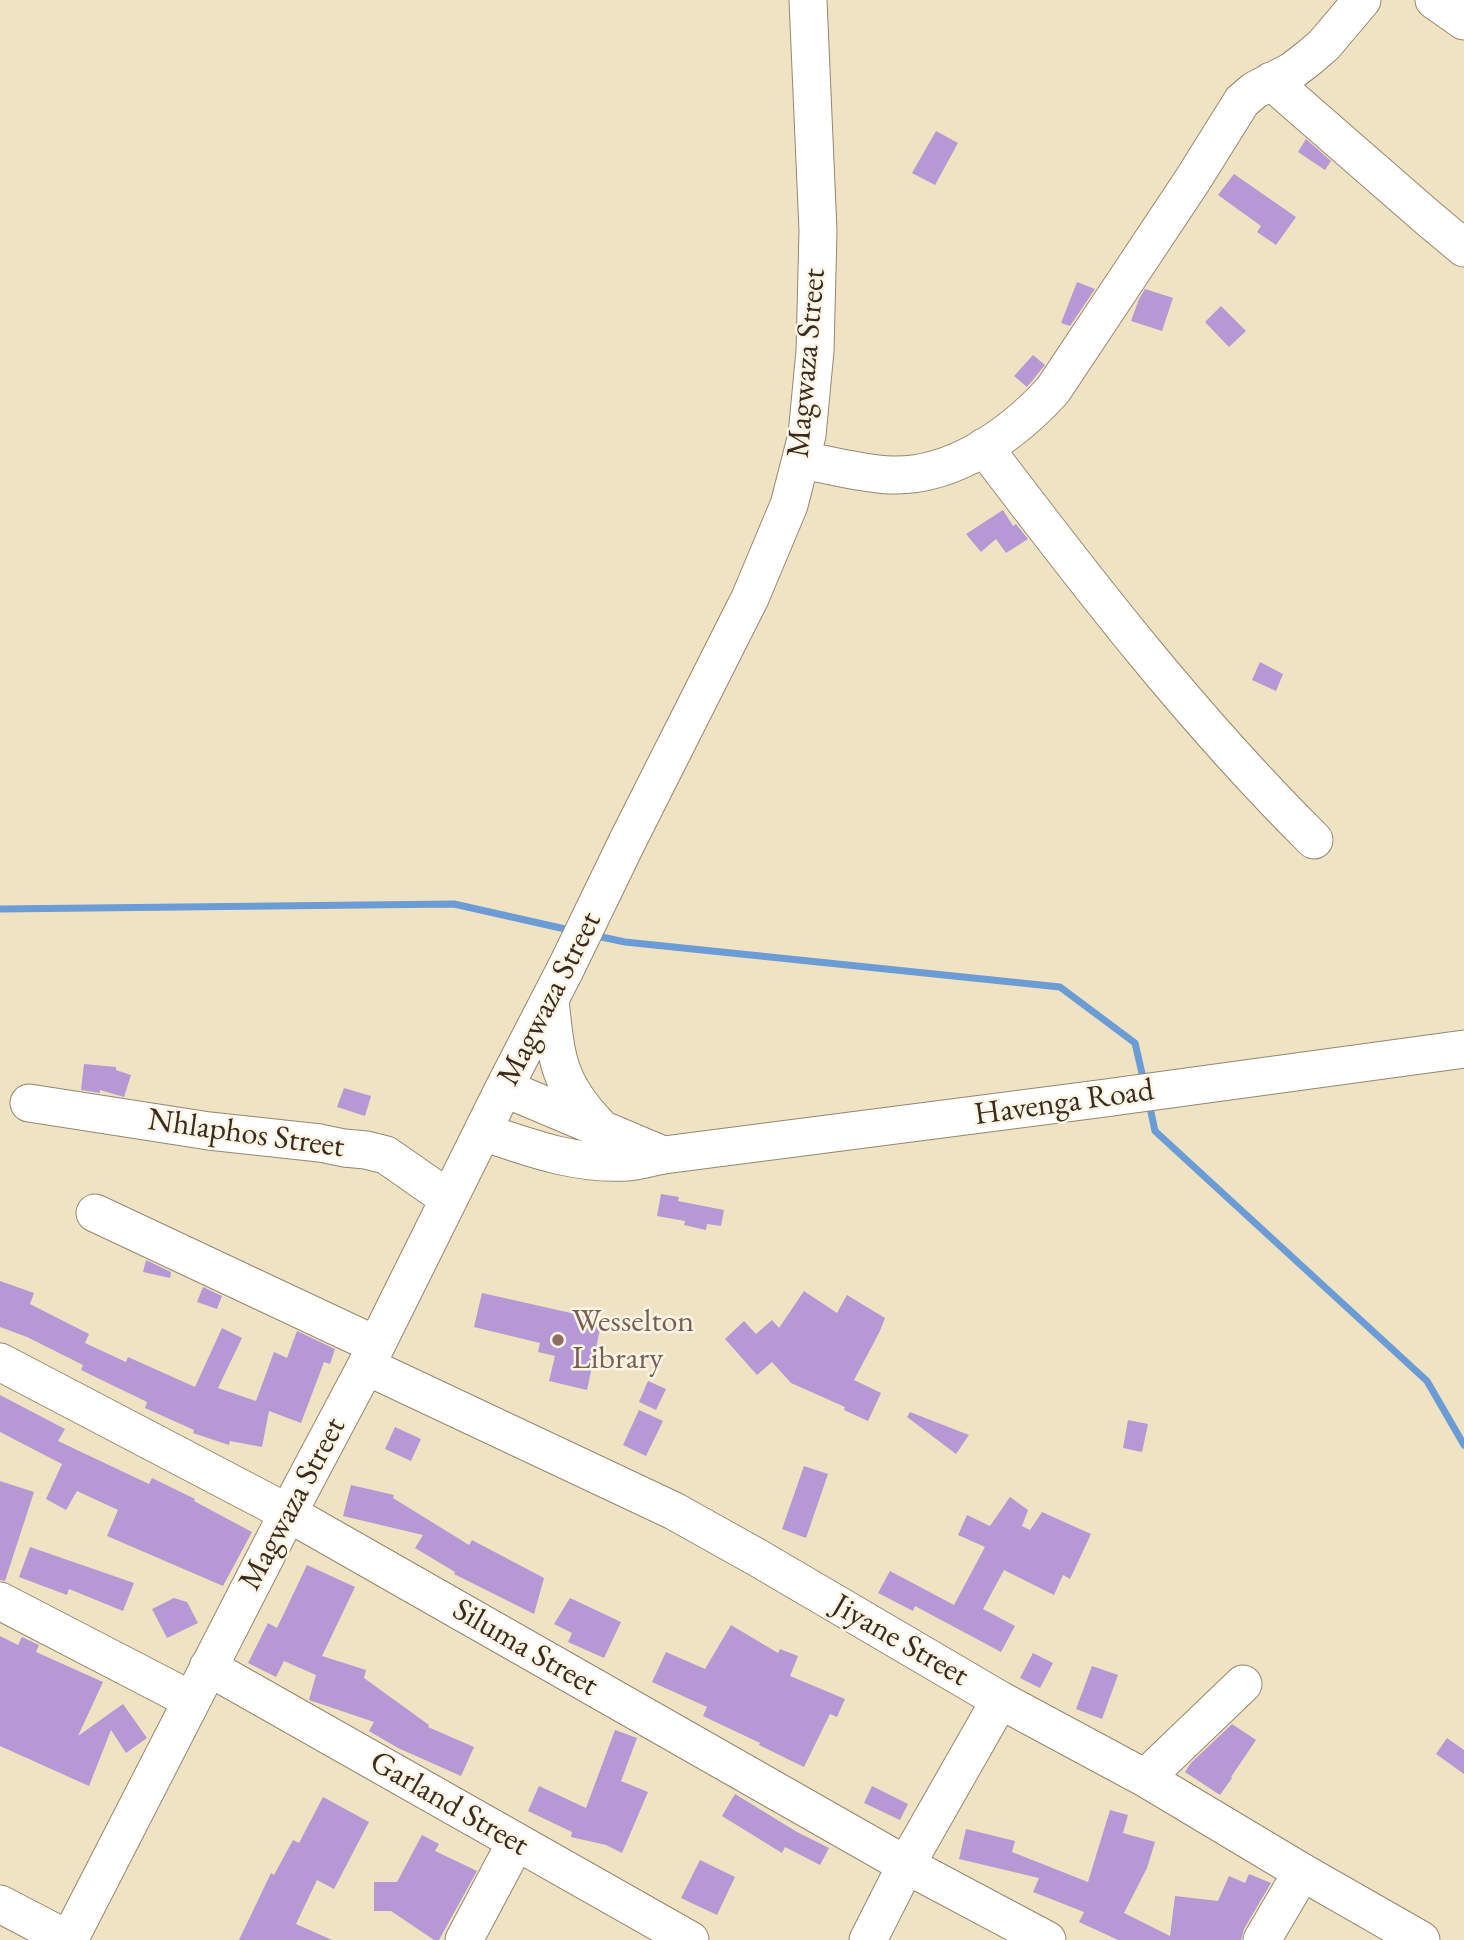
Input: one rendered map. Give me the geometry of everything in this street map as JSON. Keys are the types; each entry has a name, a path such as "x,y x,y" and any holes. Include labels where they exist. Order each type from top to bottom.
{"street":[{"name":"Magwaza Street","path":"69,1940 371,1356 601,900 627,842 750,598 789,505 807,435 812,389 818,231 808,0"},
{"path":"802,460 893,475 929,471 952,464 984,447 1024,419 1053,390 1242,101 1255,90 1292,71 1324,45 1362,0"},
{"path":"1434,0 1464,21"},
{"path":"1271,81 1464,248"},
{"path":"984,447 1087,583 1180,696 1264,790 1314,840"},
{"path":"558,984 556,1054 561,1070 577,1101 604,1131"},
{"name":"Havenga Road","path":"483,1132 548,1154 588,1161 627,1162 1464,1049"},
{"name":"Havenga Road","path":"504,1088 664,1155"},
{"name":"Nhlaphos Street","path":"29,1103 209,1131 366,1150 386,1155 449,1199"},
{"name":"Jiyane Street","path":"95,1213 674,1511 1000,1700 1145,1778 1421,1940"},
{"name":"Siluma Street","path":"0,1362 288,1513 906,1865 1047,1940"},
{"path":"0,1601 191,1700"},
{"name":"Garland Street","path":"208,1667 690,1940"},
{"path":"1145,1778 1243,1684"},
{"path":"868,1940 906,1865 1000,1700"},
{"path":"464,1940 516,1842"},
{"path":"1262,1940 1302,1872"},
{"path":"0,1903 69,1940"}],"building":[{"path":"936,131 958,143 935,185 912,173"},
{"path":"1306,139 1331,161 1325,170 1298,152"},
{"path":"1234,174 1296,217 1276,245 1257,232 1261,226 1218,195"},
{"path":"1077,282 1095,289 1070,326 1061,323"},
{"path":"1145,289 1173,298 1162,331 1131,321"},
{"path":"1221,306 1246,331 1229,347 1205,322"},
{"path":"1033,355 1045,365 1027,387 1014,376"},
{"path":"1003,510 1013,526 1016,524 1028,539 1006,553 996,539 981,552 966,534"},
{"path":"1260,662 1283,674 1276,691 1252,680"},
{"path":"84,1064 116,1067 116,1070 131,1075 124,1097 100,1090 100,1093 81,1090"},
{"path":"344,1088 371,1096 365,1116 337,1107"},
{"path":"661,1194 679,1197 678,1201 724,1210 721,1226 707,1224 706,1230 684,1225 685,1221 657,1216"},
{"path":"146,1260 171,1272 170,1278 143,1272"},
{"path":"0,1281 34,1293 30,1304 89,1334 85,1343 126,1362 128,1357 195,1387 222,1328 242,1338 218,1388 256,1401 274,1352 287,1358 297,1331 335,1349 330,1364 324,1362 301,1423 269,1411 262,1447 230,1441 229,1445 193,1433 194,1430 145,1408 147,1402 81,1370 83,1365 27,1337 0,1327"},
{"path":"203,1287 222,1296 217,1309 197,1302"},
{"path":"804,1291 837,1313 847,1295 885,1318 854,1380 881,1393 868,1421 844,1410 845,1407 791,1383 772,1362 757,1375 725,1339 744,1321 756,1334 772,1320 779,1328"},
{"path":"482,1293 602,1320 587,1390 549,1381 555,1356 538,1352 540,1343 474,1327"},
{"path":"648,1381 666,1389 656,1410 639,1402"},
{"path":"0,1395 65,1429 58,1441 149,1484 152,1478 252,1532 223,1586 107,1536 118,1510 77,1491 66,1510 46,1499 62,1464 0,1432"},
{"path":"639,1410 663,1421 646,1456 623,1445"},
{"path":"910,1412 969,1435 956,1454 907,1417"},
{"path":"1128,1420 1148,1424 1142,1452 1123,1448"},
{"path":"395,1427 421,1439 411,1461 385,1449"},
{"path":"804,1466 828,1474 806,1538 782,1529"},
{"path":"0,1481 34,1492 5,1581 0,1580"},
{"path":"351,1485 394,1495 393,1498 469,1545 472,1540 544,1578 534,1614 454,1574 455,1572 415,1548 423,1535 343,1516"},
{"path":"1010,1497 1028,1510 1022,1526 1030,1530 1042,1512 1091,1534 1070,1579 1063,1575 1054,1595 1004,1570 983,1609 1015,1626 1001,1652 915,1606 913,1611 878,1593 890,1571 954,1605 985,1547 958,1535 967,1515 990,1526"},
{"path":"30,1547 134,1583 123,1611 69,1589 67,1595 19,1577"},
{"path":"307,1565 355,1587 322,1656 366,1670 364,1678 429,1725 428,1727 474,1747 461,1776 398,1748 369,1731 374,1722 309,1700 316,1675 284,1661 276,1677 248,1663 268,1623 277,1628"},
{"path":"174,1598 187,1602 198,1623 167,1638 152,1609"},
{"path":"570,1598 621,1622 604,1658 568,1642 572,1633 554,1624"},
{"path":"731,1625 778,1653 780,1649 798,1656 790,1676 845,1699 837,1717 830,1714 804,1767 703,1716 707,1707 652,1682 666,1652 705,1669"},
{"path":"0,1636 18,1645 22,1637 39,1645 36,1652 103,1682 78,1736 123,1704 147,1738 126,1753 111,1730 89,1786 0,1746"},
{"path":"1033,1653 1053,1663 1040,1688 1020,1678"},
{"path":"1092,1666 1118,1675 1102,1719 1076,1709"},
{"path":"1232,1724 1256,1740 1220,1795 1185,1772"},
{"path":"615,1730 637,1738 621,1781 648,1792 622,1853 606,1845 571,1837 572,1832 528,1811 539,1786 586,1808"},
{"path":"1447,1738 1464,1750 1464,1774 1436,1754"},
{"path":"872,1786 908,1804 900,1820 864,1803"},
{"path":"735,1794 829,1848 820,1865 785,1847 782,1853 722,1816"},
{"path":"323,1797 369,1822 334,1889 317,1880 296,1924 332,1940 239,1940 271,1873 274,1875 293,1840 299,1843"},
{"path":"1110,1810 1128,1815 1123,1833 1155,1842 1147,1868 1124,1913 1170,1936 1175,1896 1218,1901 1229,1876 1245,1883 1249,1874 1271,1883 1244,1929 1241,1940 1118,1940 1079,1922 1084,1912 1033,1892 1039,1878 959,1859 966,1829 1015,1841 1012,1852 1088,1882"},
{"path":"422,1835 439,1844 435,1851 477,1871 439,1940 434,1940 391,1911 374,1911 374,1882 397,1882"},
{"path":"700,1860 735,1877 717,1915 681,1898"}],"waterway":[{"path":"0,909 454,904 574,931"},
{"path":"592,935 625,942 1060,987 1135,1043 1144,1082"},
{"path":"1149,1103 1155,1131 1427,1381 1464,1445"}],"place":[{"name":"Wesselton Library","path":"558,1340"}]}
